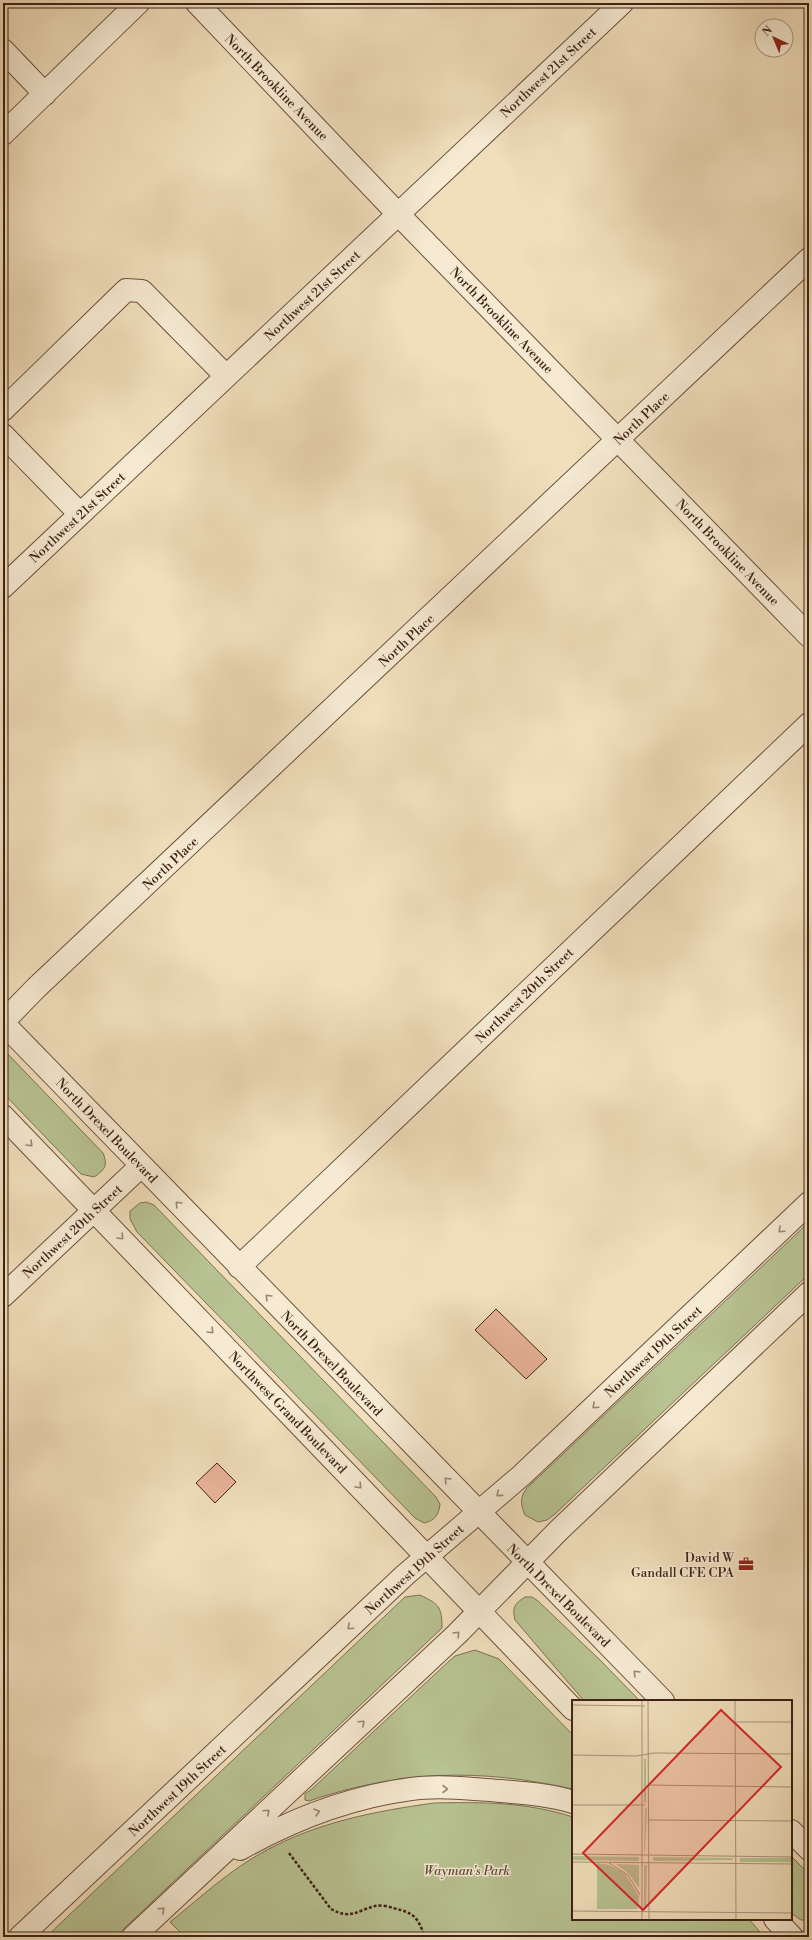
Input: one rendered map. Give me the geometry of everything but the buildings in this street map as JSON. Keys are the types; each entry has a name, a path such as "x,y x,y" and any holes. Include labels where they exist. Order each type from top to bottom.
{"street":[{"path":"3,134 138,3"},
{"name":"North Brookline Avenue","path":"197,3 398,214 619,439 809,636"},
{"name":"Northwest 21st Street","path":"3,587 622,3"},
{"path":"3,50 45,94"},
{"name":"North Place","path":"3,1023 60,967 809,259"},
{"path":"3,410 126,290 142,291 226,376"},
{"path":"3,435 80,514"},
{"name":"Northwest 20th Street","path":"238,1267 809,724"},
{"name":"North Drexel Boulevard","path":"3,1023 238,1267 662,1700"},
{"name":"Northwest Grand Boulevard","path":"3,1116 572,1708"},
{"name":"Northwest 20th Street","path":"3,1296 141,1166"},
{"name":"Northwest 19th Street","path":"20,1937 405,1576 522,1475 809,1203"},
{"path":"133,1937 457,1634 527,1562 809,1293"},
{"path":"208,1867 268,1833 309,1814 364,1799 411,1789 468,1788 514,1792 572,1802"},
{"path":"792,1832 809,1849"},
{"path":"776,1920 792,1937"}],"path":[{"path":"268,1833 290,1854 331,1909 340,1914 349,1915 376,1906 388,1906 410,1912 418,1922 425,1937"}],"green space":[{"path":"3,1049 103,1153 105,1161 104,1167 94,1177 81,1174 3,1093"},
{"path":"146,1202 154,1205 436,1497 440,1504 437,1514 431,1521 424,1523 415,1518 137,1232 130,1219 130,1211 140,1203"},
{"path":"809,1222 809,1274 555,1514 547,1520 538,1522 525,1515 522,1507 522,1500 523,1494 527,1488"},
{"path":"420,1595 438,1607 441,1615 442,1628 115,1937 46,1937 405,1597"},
{"path":"525,1597 532,1597 538,1601 599,1659 639,1700 583,1700 515,1620 514,1609 518,1602"},
{"path":"475,1650 499,1659 572,1734 572,1789 538,1782 505,1778 472,1775 440,1776 408,1778 376,1783 309,1801 305,1800 305,1794 455,1656"},
{"name":"Wayman's Park","path":"434,1803 487,1803 538,1808 572,1817 572,1920 750,1920 764,1937 185,1937 170,1922 240,1866 265,1851 306,1832 326,1825 391,1810"},
{"path":"792,1857 809,1874 808,1920 801,1920 792,1914"}],"place":[{"name":"David W Gandall CFE CPA","path":"746,1564"}]}
